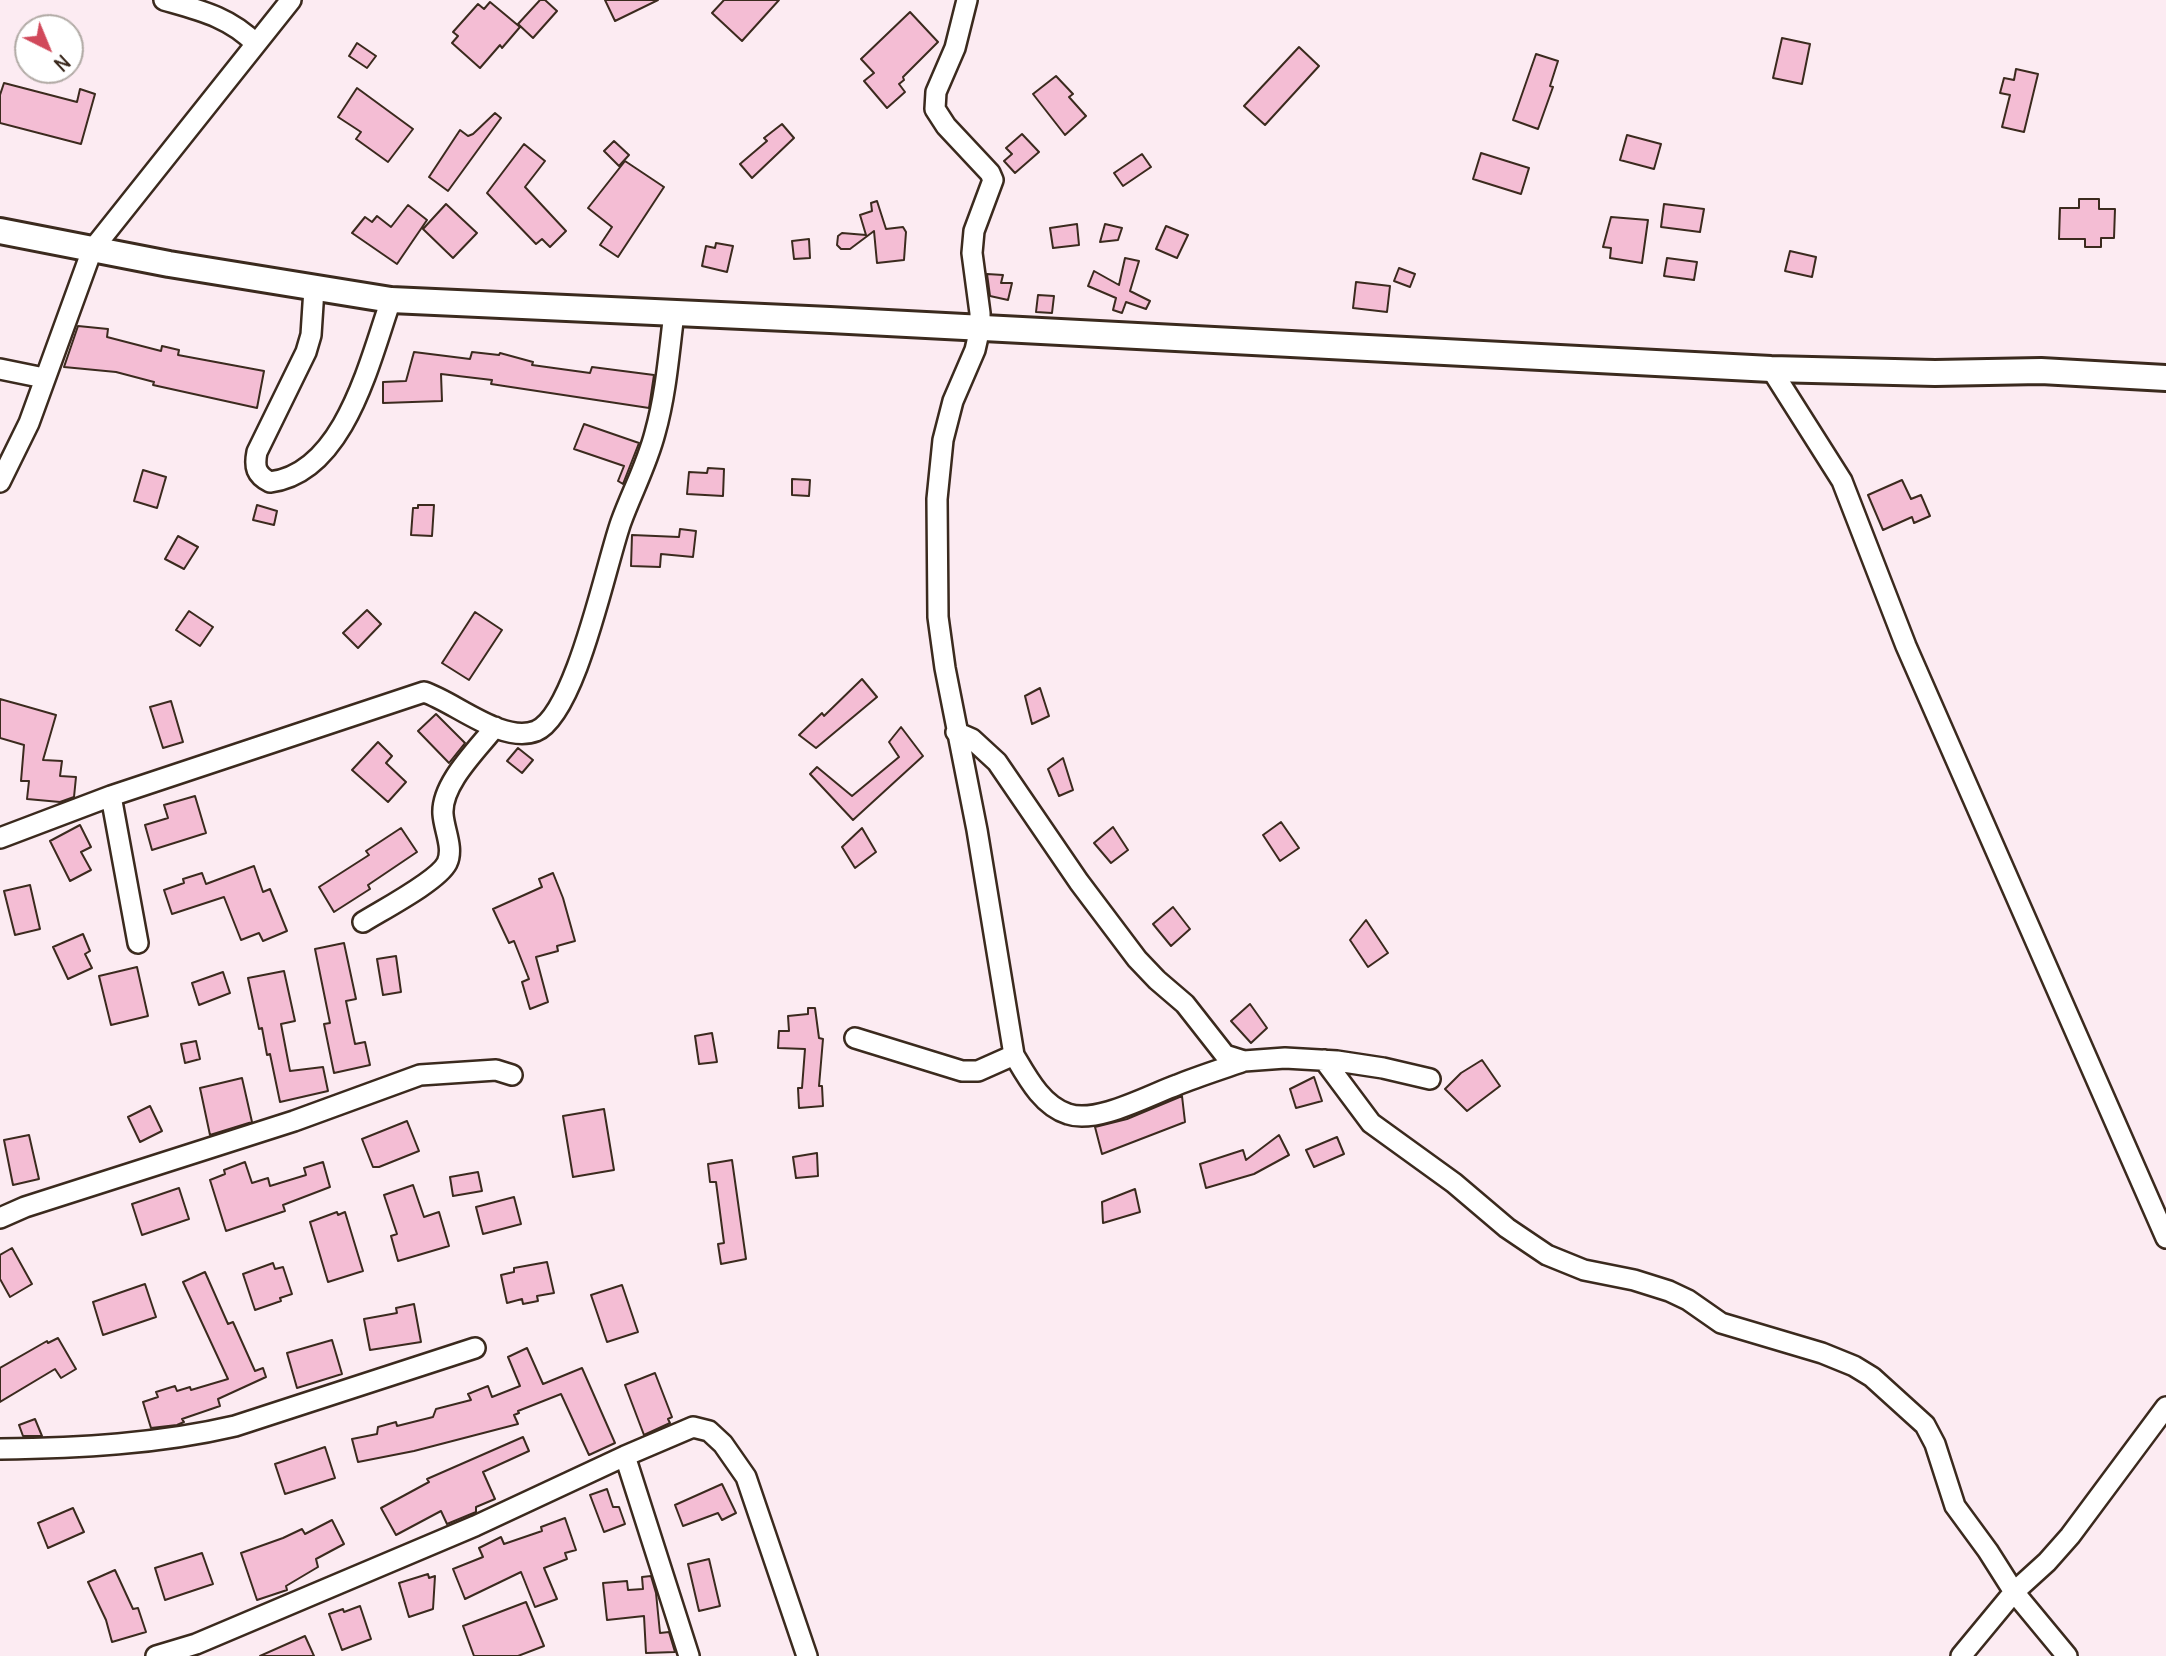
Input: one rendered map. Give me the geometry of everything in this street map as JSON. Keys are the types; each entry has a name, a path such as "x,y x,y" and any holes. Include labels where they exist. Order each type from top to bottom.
{"street":[{"path":"164,0 223,18 237,26 256,44"},
{"path":"0,482 29,423 92,250 291,0"},
{"path":"967,0 955,48 934,101 939,117 990,173 993,180 974,231 972,253 980,313 975,350 953,401 946,427 937,499 938,617 1014,1055 1033,1086 1051,1105 1067,1114 1081,1116 1120,1107 1244,1061 1285,1058 1324,1060 1383,1068 1430,1079"},
{"path":"0,231 92,250 391,300 1771,369 1935,373 2041,371 2166,378"},
{"path":"313,289 311,335 306,352 257,452 257,472 270,482 281,481 302,470 333,442 362,380 391,300"},
{"path":"0,838 111,796 424,692 495,727 522,734 539,730 552,718 572,678 603,588 620,525 655,434 667,377 674,313"},
{"path":"0,369 44,378"},
{"path":"1771,369 1842,481 1906,646 2166,1238"},
{"path":"363,922 437,875 447,863 450,851 443,814 444,800 451,784 495,727"},
{"path":"956,732 978,744 996,762 1079,882 1138,959 1198,1018 1218,1049 1231,1058 1244,1061"},
{"path":"111,796 138,943"},
{"path":"855,1038 962,1071 978,1071 1014,1055"},
{"path":"1324,1060 1371,1123 1454,1183 1507,1228 1547,1255 1584,1270 1634,1280 1669,1291 1688,1300 1721,1323 1822,1353 1854,1366 1872,1377 1925,1425 1935,1444 1955,1506 1988,1550 2014,1592 2067,1656"},
{"path":"0,1218 25,1207 294,1121 420,1075 496,1070 512,1074"},
{"path":"0,1449 85,1448 203,1433 235,1426 475,1348"},
{"path":"1961,1656 2014,1592 2047,1562 2070,1536 2166,1407"},
{"path":"156,1656 196,1644 450,1536 693,1427 709,1431 723,1444 746,1477 807,1656"},
{"path":"625,1456 689,1656"}],"building":[{"path":"540,0 545,0 557,11 533,38 518,24"},
{"path":"605,0 658,0 615,21"},
{"path":"724,0 779,0 742,41 712,13"},
{"path":"490,2 520,27 480,68 452,43 458,36 453,32 478,4 484,9"},
{"path":"910,12 938,42 903,77 904,80 899,84 905,92 887,108 864,81 874,73 861,59"},
{"path":"1782,38 1810,44 1802,84 1773,78"},
{"path":"357,43 376,56 367,68 349,56"},
{"path":"1299,47 1319,66 1265,125 1244,106"},
{"path":"1536,54 1558,61 1550,86 1553,87 1538,129 1513,120"},
{"path":"2016,69 2038,74 2024,132 2002,127 2010,95 2000,93 2004,78 2014,80"},
{"path":"1056,76 1073,94 1069,97 1086,116 1065,135 1033,94"},
{"path":"4,83 77,102 80,89 95,94 81,144 0,123 0,95"},
{"path":"357,88 413,129 388,162 356,139 361,132 338,117"},
{"path":"495,113 501,118 448,191 429,177 460,130 468,136 473,134"},
{"path":"782,124 794,138 752,178 740,164 767,141 764,138"},
{"path":"1022,134 1039,152 1015,173 1004,161 1012,154 1006,148"},
{"path":"1627,135 1661,144 1654,169 1620,160"},
{"path":"614,141 629,155 619,166 604,151"},
{"path":"524,144 545,161 525,187 566,231 550,247 542,239 536,244 487,193"},
{"path":"1481,153 1529,168 1521,194 1473,179"},
{"path":"1142,154 1151,167 1123,186 1114,173"},
{"path":"625,161 664,187 618,257 600,245 612,227 588,208"},
{"path":"2079,199 2099,199 2099,209 2115,209 2114,238 2101,238 2101,247 2085,247 2085,239 2059,239 2060,208 2079,208"},
{"path":"877,201 886,229 903,227 906,232 904,260 877,263 874,231 850,249 841,249 837,245 838,236 842,233 866,235 860,215 872,211 871,203"},
{"path":"446,204 477,233 453,258 423,229"},
{"path":"1664,204 1704,209 1700,232 1661,227"},
{"path":"408,205 427,220 397,264 352,233 365,217 372,222 377,216 391,227"},
{"path":"1611,217 1648,220 1642,263 1610,258 1611,248 1603,247"},
{"path":"1077,224 1079,245 1053,248 1050,228"},
{"path":"1105,224 1122,228 1118,240 1100,242"},
{"path":"1166,226 1188,235 1177,258 1156,249"},
{"path":"809,239 810,258 794,259 792,241"},
{"path":"716,243 733,246 727,272 702,266 706,246 715,248"},
{"path":"1790,251 1816,257 1812,277 1785,271"},
{"path":"1125,258 1139,261 1130,291 1150,301 1146,309 1126,302 1122,313 1113,310 1116,298 1088,286 1094,271 1119,285"},
{"path":"1667,258 1697,262 1694,280 1664,276"},
{"path":"1399,268 1415,274 1410,287 1394,281"},
{"path":"987,274 1003,275 1001,283 1012,283 1008,300 990,296"},
{"path":"1356,282 1390,286 1387,312 1353,308"},
{"path":"1038,295 1054,296 1052,313 1036,312"},
{"path":"78,326 108,329 107,337 161,351 162,346 179,350 178,355 264,371 257,408 153,385 154,382 116,372 64,367"},
{"path":"414,352 470,359 472,352 500,353 533,362 532,365 590,373 592,367 654,375 649,408 491,384 492,380 441,374 442,401 383,403 383,382 406,381"},
{"path":"584,424 639,443 623,484 618,481 624,466 574,449"},
{"path":"708,468 724,469 723,496 687,494 689,472 707,473"},
{"path":"143,470 166,477 157,508 134,501"},
{"path":"792,479 810,480 809,496 792,495"},
{"path":"1902,480 1911,499 1921,495 1930,516 1914,523 1912,517 1883,530 1868,495"},
{"path":"257,505 277,511 274,525 253,520"},
{"path":"418,505 434,505 432,536 411,535 413,508 418,508"},
{"path":"680,529 696,531 693,557 661,554 660,567 631,566 632,535 679,537"},
{"path":"178,536 198,547 184,569 165,559"},
{"path":"367,610 381,624 358,648 343,633"},
{"path":"189,611 213,627 200,646 176,630"},
{"path":"475,612 502,630 469,680 442,663"},
{"path":"862,679 877,697 816,748 799,735 822,713 824,716"},
{"path":"1040,688 1049,716 1032,724 1025,696"},
{"path":"0,699 56,715 43,760 62,761 60,776 76,777 74,797 60,802 27,799 29,781 21,781 24,745 0,738"},
{"path":"171,701 183,742 163,748 150,707"},
{"path":"436,714 465,743 449,763 418,731"},
{"path":"901,727 923,756 853,820 810,774 817,767 852,796 899,757 889,742"},
{"path":"378,742 392,756 386,763 406,782 388,802 352,770"},
{"path":"518,748 533,760 522,773 507,761"},
{"path":"1063,758 1073,790 1059,796 1048,769"},
{"path":"195,796 206,833 152,850 145,825 168,818 164,805"},
{"path":"1281,822 1299,848 1280,861 1263,835"},
{"path":"80,825 91,847 81,852 91,870 70,881 50,841"},
{"path":"1113,827 1128,850 1111,863 1094,843"},
{"path":"401,828 417,852 368,885 370,889 334,912 319,887 369,855 366,851"},
{"path":"862,828 876,852 855,868 842,847"},
{"path":"254,866 263,892 270,889 287,931 263,941 259,933 241,940 224,897 172,914 164,890 184,883 183,879 202,873 206,884"},
{"path":"553,873 575,941 557,946 558,951 536,957 548,1002 530,1009 522,982 529,979 514,941 509,943 493,909 542,887 539,879"},
{"path":"30,885 40,929 15,935 4,891"},
{"path":"1173,907 1190,929 1171,946 1153,924"},
{"path":"1366,920 1388,953 1368,967 1350,940"},
{"path":"83,934 90,951 85,954 92,968 68,979 53,947"},
{"path":"344,943 356,999 346,1001 355,1044 365,1042 370,1065 334,1073 324,1024 330,1023 315,949"},
{"path":"396,956 401,992 383,995 377,959"},
{"path":"137,967 148,1016 111,1025 99,976"},
{"path":"284,971 295,1021 281,1024 290,1071 323,1067 328,1091 280,1102 270,1054 267,1055 262,1028 259,1029 248,978"},
{"path":"223,972 230,993 199,1005 192,983"},
{"path":"1250,1004 1267,1028 1251,1043 1231,1021"},
{"path":"808,1008 815,1008 819,1038 823,1039 819,1086 822,1086 823,1106 799,1108 798,1088 802,1088 805,1049 778,1048 779,1031 789,1031 788,1016 808,1014"},
{"path":"712,1033 717,1062 699,1064 695,1036"},
{"path":"196,1041 200,1059 185,1063 181,1044"},
{"path":"1482,1060 1500,1086 1467,1111 1445,1089 1461,1073"},
{"path":"1314,1077 1322,1101 1296,1108 1290,1089"},
{"path":"242,1078 252,1122 210,1135 200,1088"},
{"path":"1182,1096 1185,1122 1102,1154 1095,1127 1127,1119"},
{"path":"150,1106 162,1131 140,1142 128,1117"},
{"path":"604,1109 614,1170 573,1177 563,1116"},
{"path":"407,1121 419,1151 373,1167 362,1139"},
{"path":"29,1135 39,1179 13,1185 4,1140"},
{"path":"1279,1135 1289,1155 1254,1174 1206,1188 1200,1164 1243,1150 1246,1160"},
{"path":"1337,1137 1344,1154 1314,1167 1306,1150"},
{"path":"817,1153 818,1176 796,1178 793,1157"},
{"path":"732,1160 746,1259 721,1264 718,1244 724,1243 716,1182 710,1182 708,1164"},
{"path":"245,1162 252,1183 268,1178 270,1186 306,1175 304,1168 323,1162 330,1187 283,1205 285,1211 226,1231 210,1180 225,1174 224,1170"},
{"path":"478,1172 482,1191 453,1196 450,1177"},
{"path":"413,1185 424,1217 439,1212 449,1246 398,1261 391,1236 397,1234 384,1195"},
{"path":"179,1188 189,1219 142,1235 132,1204"},
{"path":"1135,1189 1140,1212 1103,1223 1102,1202"},
{"path":"514,1197 521,1224 483,1234 476,1207"},
{"path":"337,1212 338,1215 345,1212 363,1271 328,1282 310,1222"},
{"path":"12,1248 32,1284 10,1297 0,1279 0,1255"},
{"path":"547,1262 554,1293 537,1296 538,1301 523,1304 522,1299 507,1303 501,1275 514,1272 514,1268"},
{"path":"273,1263 275,1269 283,1267 292,1294 255,1310 243,1274"},
{"path":"205,1272 228,1324 233,1322 255,1371 263,1368 266,1377 218,1399 220,1406 182,1419 184,1422 151,1428 143,1402 158,1397 156,1392 175,1386 177,1391 190,1387 191,1390 228,1379 183,1282"},
{"path":"145,1284 156,1317 103,1335 93,1302"},
{"path":"622,1285 638,1332 607,1342 591,1295"},
{"path":"414,1304 421,1342 370,1350 364,1319 397,1313 396,1308"},
{"path":"58,1338 76,1369 61,1378 55,1369 0,1402 0,1368 47,1341 48,1343"},
{"path":"332,1340 342,1374 297,1388 287,1353"},
{"path":"527,1348 543,1384 582,1368 615,1443 589,1455 561,1394 518,1411 519,1413 514,1415 518,1424 414,1451 358,1462 352,1439 377,1434 378,1427 396,1422 397,1426 433,1417 436,1409 471,1400 468,1394 488,1386 492,1397 520,1386 508,1357"},
{"path":"655,1373 672,1417 668,1419 670,1423 644,1435 625,1385"},
{"path":"35,1419 42,1436 23,1436 19,1425"},
{"path":"523,1437 529,1451 483,1472 495,1499 476,1507 476,1512 447,1524 441,1511 396,1535 381,1508 429,1482 427,1479"},
{"path":"325,1447 335,1478 285,1494 275,1464"},
{"path":"722,1484 736,1513 722,1520 718,1513 683,1526 675,1505"},
{"path":"607,1489 613,1507 619,1507 625,1524 604,1532 590,1495"},
{"path":"73,1508 84,1532 48,1548 38,1523"},
{"path":"565,1518 576,1550 565,1553 567,1559 544,1568 557,1599 535,1607 521,1572 465,1599 453,1569 483,1557 479,1548 501,1537 504,1544 542,1531 541,1527"},
{"path":"332,1520 344,1544 316,1559 318,1567 286,1586 287,1590 257,1600 241,1553 302,1529 305,1534"},
{"path":"202,1553 213,1584 165,1600 155,1568"},
{"path":"709,1559 720,1606 699,1611 688,1564"},
{"path":"115,1570 133,1609 138,1608 146,1632 112,1642 106,1620 88,1582"},
{"path":"428,1574 429,1578 435,1576 433,1609 409,1617 399,1583"},
{"path":"651,1576 656,1593 660,1633 669,1632 675,1652 646,1653 644,1616 607,1620 603,1583 627,1581 628,1590 643,1589 642,1577"},
{"path":"526,1602 544,1646 518,1656 474,1656 463,1626"},
{"path":"360,1606 371,1639 342,1650 329,1614"},
{"path":"305,1636 314,1656 260,1656"}]}
